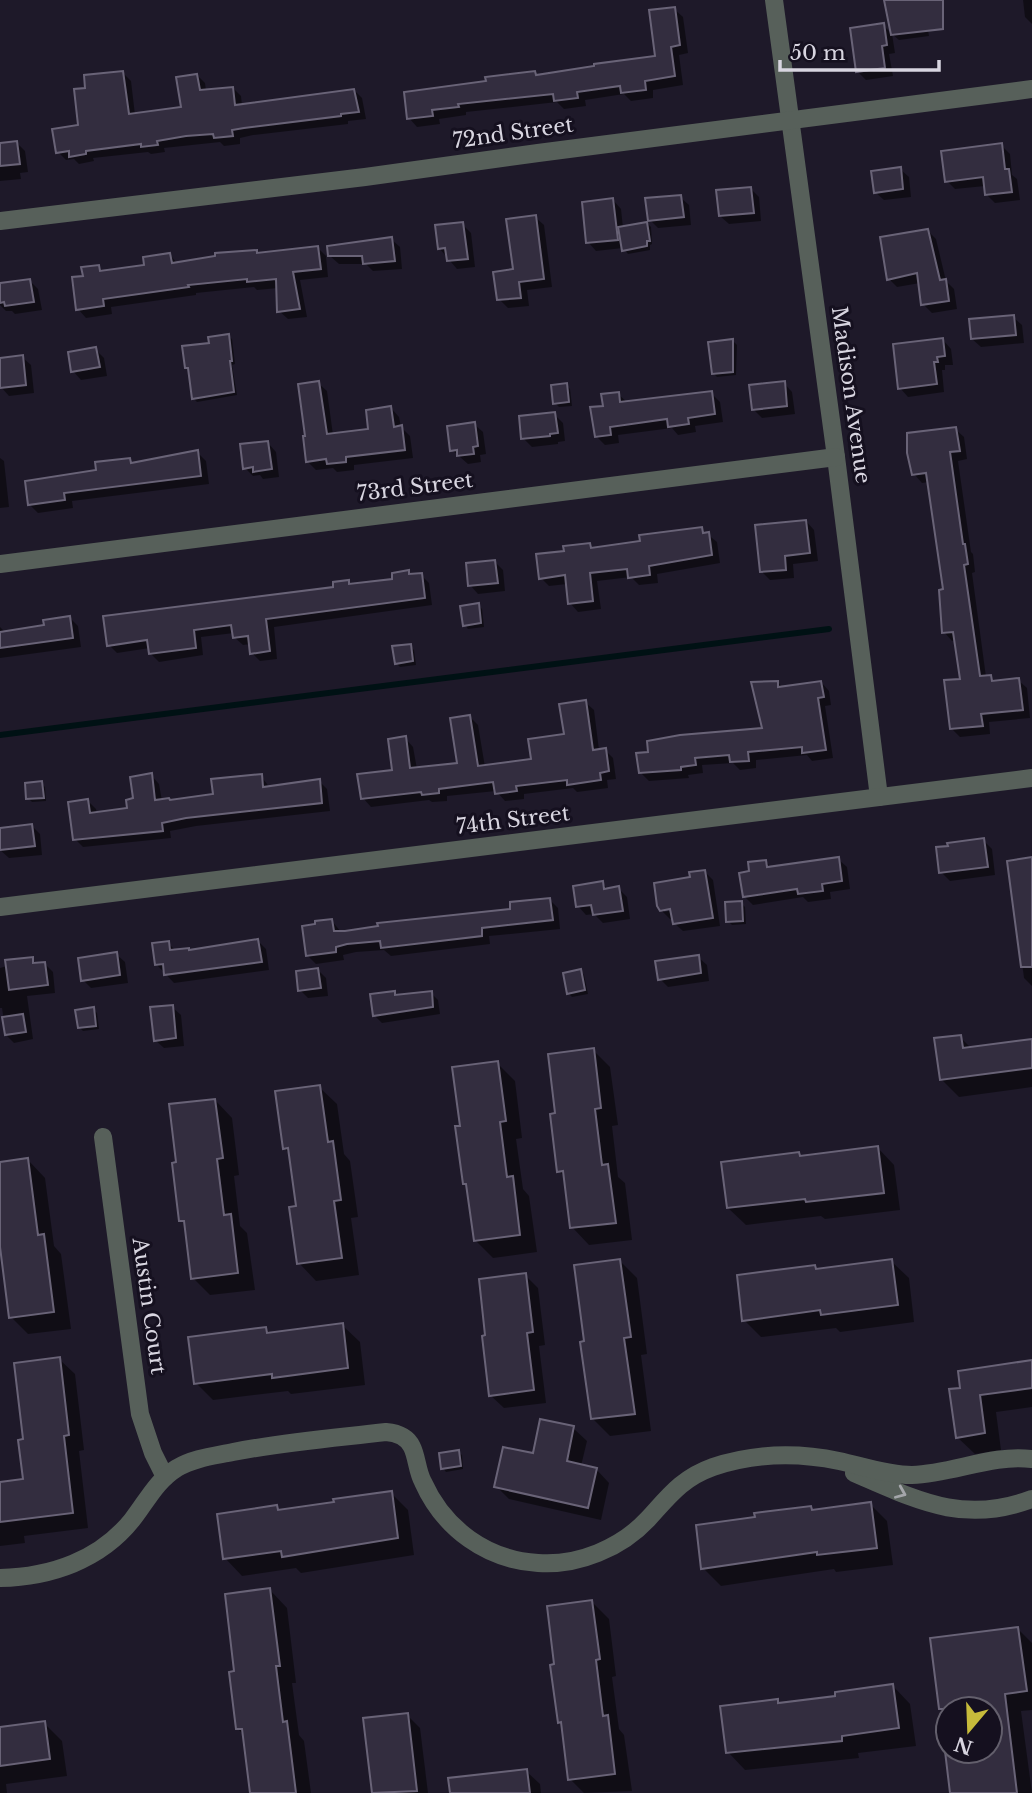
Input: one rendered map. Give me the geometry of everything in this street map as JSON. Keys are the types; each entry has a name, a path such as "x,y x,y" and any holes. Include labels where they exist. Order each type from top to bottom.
{"street":[{"name":"Madison Avenue","path":"774,0 879,797"},
{"name":"72nd Street","path":"0,222 1032,89"},
{"name":"73rd Street","path":"0,564 836,457"},
{"name":"74th Street","path":"0,907 1032,778"},
{"name":"Austin Court","path":"103,1137 141,1414 153,1453 165,1477"},
{"path":"0,1578 68,1566 105,1548 133,1519 153,1489 165,1477 198,1459 250,1449 386,1432 397,1433 412,1446 422,1482 435,1506 464,1536 482,1548 509,1558 551,1563 572,1561 615,1545 644,1523 671,1492 691,1477 740,1460 780,1454 816,1456 908,1475 935,1474 1003,1458 1032,1459"},
{"path":"816,1456 927,1504 976,1510 1006,1507 1032,1499"}],"building":[{"path":"884,0 943,0 943,29 891,35"},
{"path":"675,7 680,45 671,47 675,76 645,81 646,90 621,93 620,86 577,92 578,98 554,101 553,94 458,104 459,107 432,110 433,116 407,119 404,92 486,81 485,77 535,71 536,75 655,56 649,10"},
{"path":"884,23 887,45 882,46 885,68 856,72 850,28"},
{"path":"123,71 129,114 181,107 176,77 197,74 200,90 233,87 235,105 354,89 359,112 232,130 233,136 186,136 157,141 158,145 141,147 141,144 86,151 86,154 69,157 69,151 56,153 52,129 78,125 74,89 85,88 84,75"},
{"path":"17,141 20,164 0,166 0,143"},
{"path":"1002,143 1005,169 1009,169 1012,192 985,195 983,177 945,182 941,151"},
{"path":"901,167 903,189 874,193 871,171"},
{"path":"751,187 754,213 719,216 716,190"},
{"path":"681,195 684,217 648,221 645,198"},
{"path":"613,198 618,240 586,243 582,202"},
{"path":"536,215 544,279 519,282 521,298 497,300 493,272 513,269 506,219"},
{"path":"463,222 468,259 447,261 445,248 438,249 435,225"},
{"path":"647,222 650,241 647,241 647,246 622,251 618,227"},
{"path":"928,229 940,280 946,279 949,301 921,305 917,273 887,280 880,237"},
{"path":"392,237 395,261 363,264 362,256 328,256 327,246"},
{"path":"318,246 321,269 293,272 300,309 277,312 276,279 247,282 247,279 188,285 189,287 103,299 104,306 76,310 72,277 83,276 81,267 99,265 100,271 144,265 143,257 170,253 172,263 215,256 215,253 257,250 257,253"},
{"path":"30,279 34,302 5,306 4,302 0,303 0,283"},
{"path":"1014,315 1016,335 971,339 969,319"},
{"path":"229,334 234,392 192,399 182,346 209,343 208,337"},
{"path":"943,338 945,356 937,357 938,362 934,362 937,384 898,389 893,344"},
{"path":"733,339 733,372 712,374 708,342"},
{"path":"96,347 100,367 71,372 68,352"},
{"path":"23,355 26,385 0,388 0,358"},
{"path":"319,381 327,434 368,429 366,410 391,406 394,427 402,425 405,450 346,457 346,462 327,464 326,459 306,462 298,384"},
{"path":"785,381 787,406 752,410 749,385"},
{"path":"567,383 569,402 553,404 551,385"},
{"path":"712,391 715,414 688,418 689,424 668,427 667,419 610,427 611,435 595,437 590,407 603,406 601,394 619,392 620,402"},
{"path":"555,412 558,433 521,439 519,416"},
{"path":"475,422 478,446 473,447 474,454 457,456 457,450 450,451 447,426"},
{"path":"956,427 960,451 950,452 968,564 964,565 980,676 991,675 992,681 1019,678 1023,710 981,714 983,726 950,729 944,680 960,679 953,632 942,633 939,590 943,589 926,473 912,475 907,453 907,433"},
{"path":"268,441 272,469 253,472 253,467 243,469 240,444"},
{"path":"198,450 201,476 64,493 65,500 28,505 25,481 96,470 95,462 130,458 131,463"},
{"path":"806,520 810,553 785,556 786,570 760,572 755,525"},
{"path":"702,527 703,533 709,532 712,555 649,566 650,575 628,578 627,569 590,573 593,601 568,604 565,575 539,579 536,554 564,551 563,546 590,543 591,548 640,541 639,535"},
{"path":"495,560 498,583 468,586 466,563"},
{"path":"409,570 409,574 422,573 425,598 266,619 270,651 250,654 248,636 233,638 231,625 194,630 196,648 149,654 147,640 107,646 103,616 333,587 333,582 349,580 349,584 392,579 392,573"},
{"path":"479,603 481,623 463,626 460,606"},
{"path":"70,616 73,638 0,648 0,632 44,625 43,620"},
{"path":"411,644 413,661 395,664 392,646"},
{"path":"778,681 778,687 821,681 824,697 818,698 826,750 802,753 802,747 748,752 749,761 730,762 729,755 695,758 696,765 681,767 681,770 639,773 636,753 648,752 647,741 680,735 762,728 751,682"},
{"path":"586,700 593,750 606,748 609,771 600,773 601,780 567,785 567,780 516,786 517,791 495,794 493,782 439,789 439,793 422,795 421,792 361,799 357,774 392,770 388,739 406,736 410,768 457,763 450,718 470,715 478,766 531,759 528,739 564,734 559,704"},
{"path":"152,773 155,800 213,794 211,779 262,774 263,787 320,779 322,803 186,818 162,823 163,831 73,840 68,802 88,799 90,813 127,808 126,800 133,798 130,777"},
{"path":"42,781 44,798 26,799 25,783"},
{"path":"32,824 35,846 0,850 0,828"},
{"path":"984,838 988,867 939,873 936,847"},
{"path":"839,857 842,881 822,884 823,891 798,894 797,889 743,897 739,873 749,871 748,862 766,860 767,867"},
{"path":"1032,857 1032,967 1021,967 1007,861"},
{"path":"705,870 713,918 673,924 670,909 660,911 657,906 654,883 690,877 689,872"},
{"path":"603,881 604,889 619,886 623,911 593,915 591,905 576,907 573,886"},
{"path":"550,898 553,920 482,928 482,936 381,948 380,941 347,944 336,947 336,952 306,956 302,926 315,924 315,921 332,919 334,931 345,931 378,926 377,923 510,909 510,902"},
{"path":"742,901 743,921 726,922 725,902"},
{"path":"258,939 262,962 164,975 163,964 155,965 152,943 169,941 170,950 189,950"},
{"path":"117,952 120,975 81,981 78,958"},
{"path":"699,955 701,973 658,980 655,961"},
{"path":"33,957 33,963 45,962 48,985 9,990 5,960"},
{"path":"318,968 321,988 298,991 296,971"},
{"path":"581,969 585,990 567,994 563,973"},
{"path":"395,991 395,995 432,991 433,1007 373,1016 370,994"},
{"path":"173,1005 176,1038 154,1041 150,1007"},
{"path":"94,1007 96,1026 78,1028 75,1010"},
{"path":"23,1014 26,1032 5,1035 2,1017"},
{"path":"961,1035 963,1048 1032,1039 1032,1068 940,1080 934,1038"},
{"path":"594,1048 601,1108 595,1109 602,1165 608,1164 616,1223 570,1228 563,1171 557,1172 550,1114 555,1113 548,1054"},
{"path":"498,1061 506,1121 500,1122 507,1177 513,1176 520,1235 474,1241 455,1126 460,1126 452,1067"},
{"path":"320,1085 328,1142 333,1141 341,1200 334,1201 342,1258 297,1264 289,1207 296,1206 288,1148 283,1149 275,1091"},
{"path":"215,1099 223,1158 217,1159 224,1215 231,1214 238,1273 191,1279 184,1221 179,1221 169,1104"},
{"path":"878,1146 884,1193 727,1208 721,1162"},
{"path":"28,1158 38,1235 44,1234 54,1312 9,1318 0,1247 0,1162"},
{"path":"620,1259 631,1337 624,1338 635,1414 591,1419 580,1342 584,1341 574,1265"},
{"path":"892,1259 898,1305 821,1315 820,1310 742,1321 737,1275 815,1265 816,1269"},
{"path":"526,1273 533,1332 527,1333 534,1390 489,1396 479,1279"},
{"path":"343,1323 348,1368 194,1384 188,1337 266,1327 267,1333"},
{"path":"60,1357 69,1435 64,1436 73,1513 0,1522 0,1482 23,1479 18,1440 23,1439 14,1363"},
{"path":"1032,1360 1032,1388 980,1395 985,1433 956,1438 949,1389 960,1388 958,1371"},
{"path":"540,1419 574,1426 567,1461 597,1468 588,1508 494,1487 503,1447 533,1453"},
{"path":"459,1450 461,1466 441,1469 439,1453"},
{"path":"392,1491 398,1538 282,1557 281,1551 223,1559 217,1514 277,1505 278,1510"},
{"path":"871,1502 877,1548 817,1555 817,1552 701,1569 696,1525 755,1517 754,1513 811,1506 812,1510"},
{"path":"270,1588 280,1666 276,1666 283,1722 287,1721 296,1793 250,1793 242,1729 236,1729 229,1672 234,1671 225,1594"},
{"path":"592,1600 600,1659 596,1660 603,1716 608,1715 615,1774 568,1780 550,1665 554,1664 547,1606"},
{"path":"1018,1627 1027,1691 1005,1694 1017,1793 950,1793 947,1765 1004,1765 1004,1695 937,1695 930,1638"},
{"path":"893,1684 899,1728 842,1736 842,1741 726,1753 720,1706 835,1696 835,1692"},
{"path":"408,1713 417,1791 372,1793 363,1718"},
{"path":"45,1721 50,1759 0,1766 0,1727"},
{"path":"527,1769 530,1793 450,1793 448,1778"}],"waterway":[{"path":"0,735 829,629"}]}
